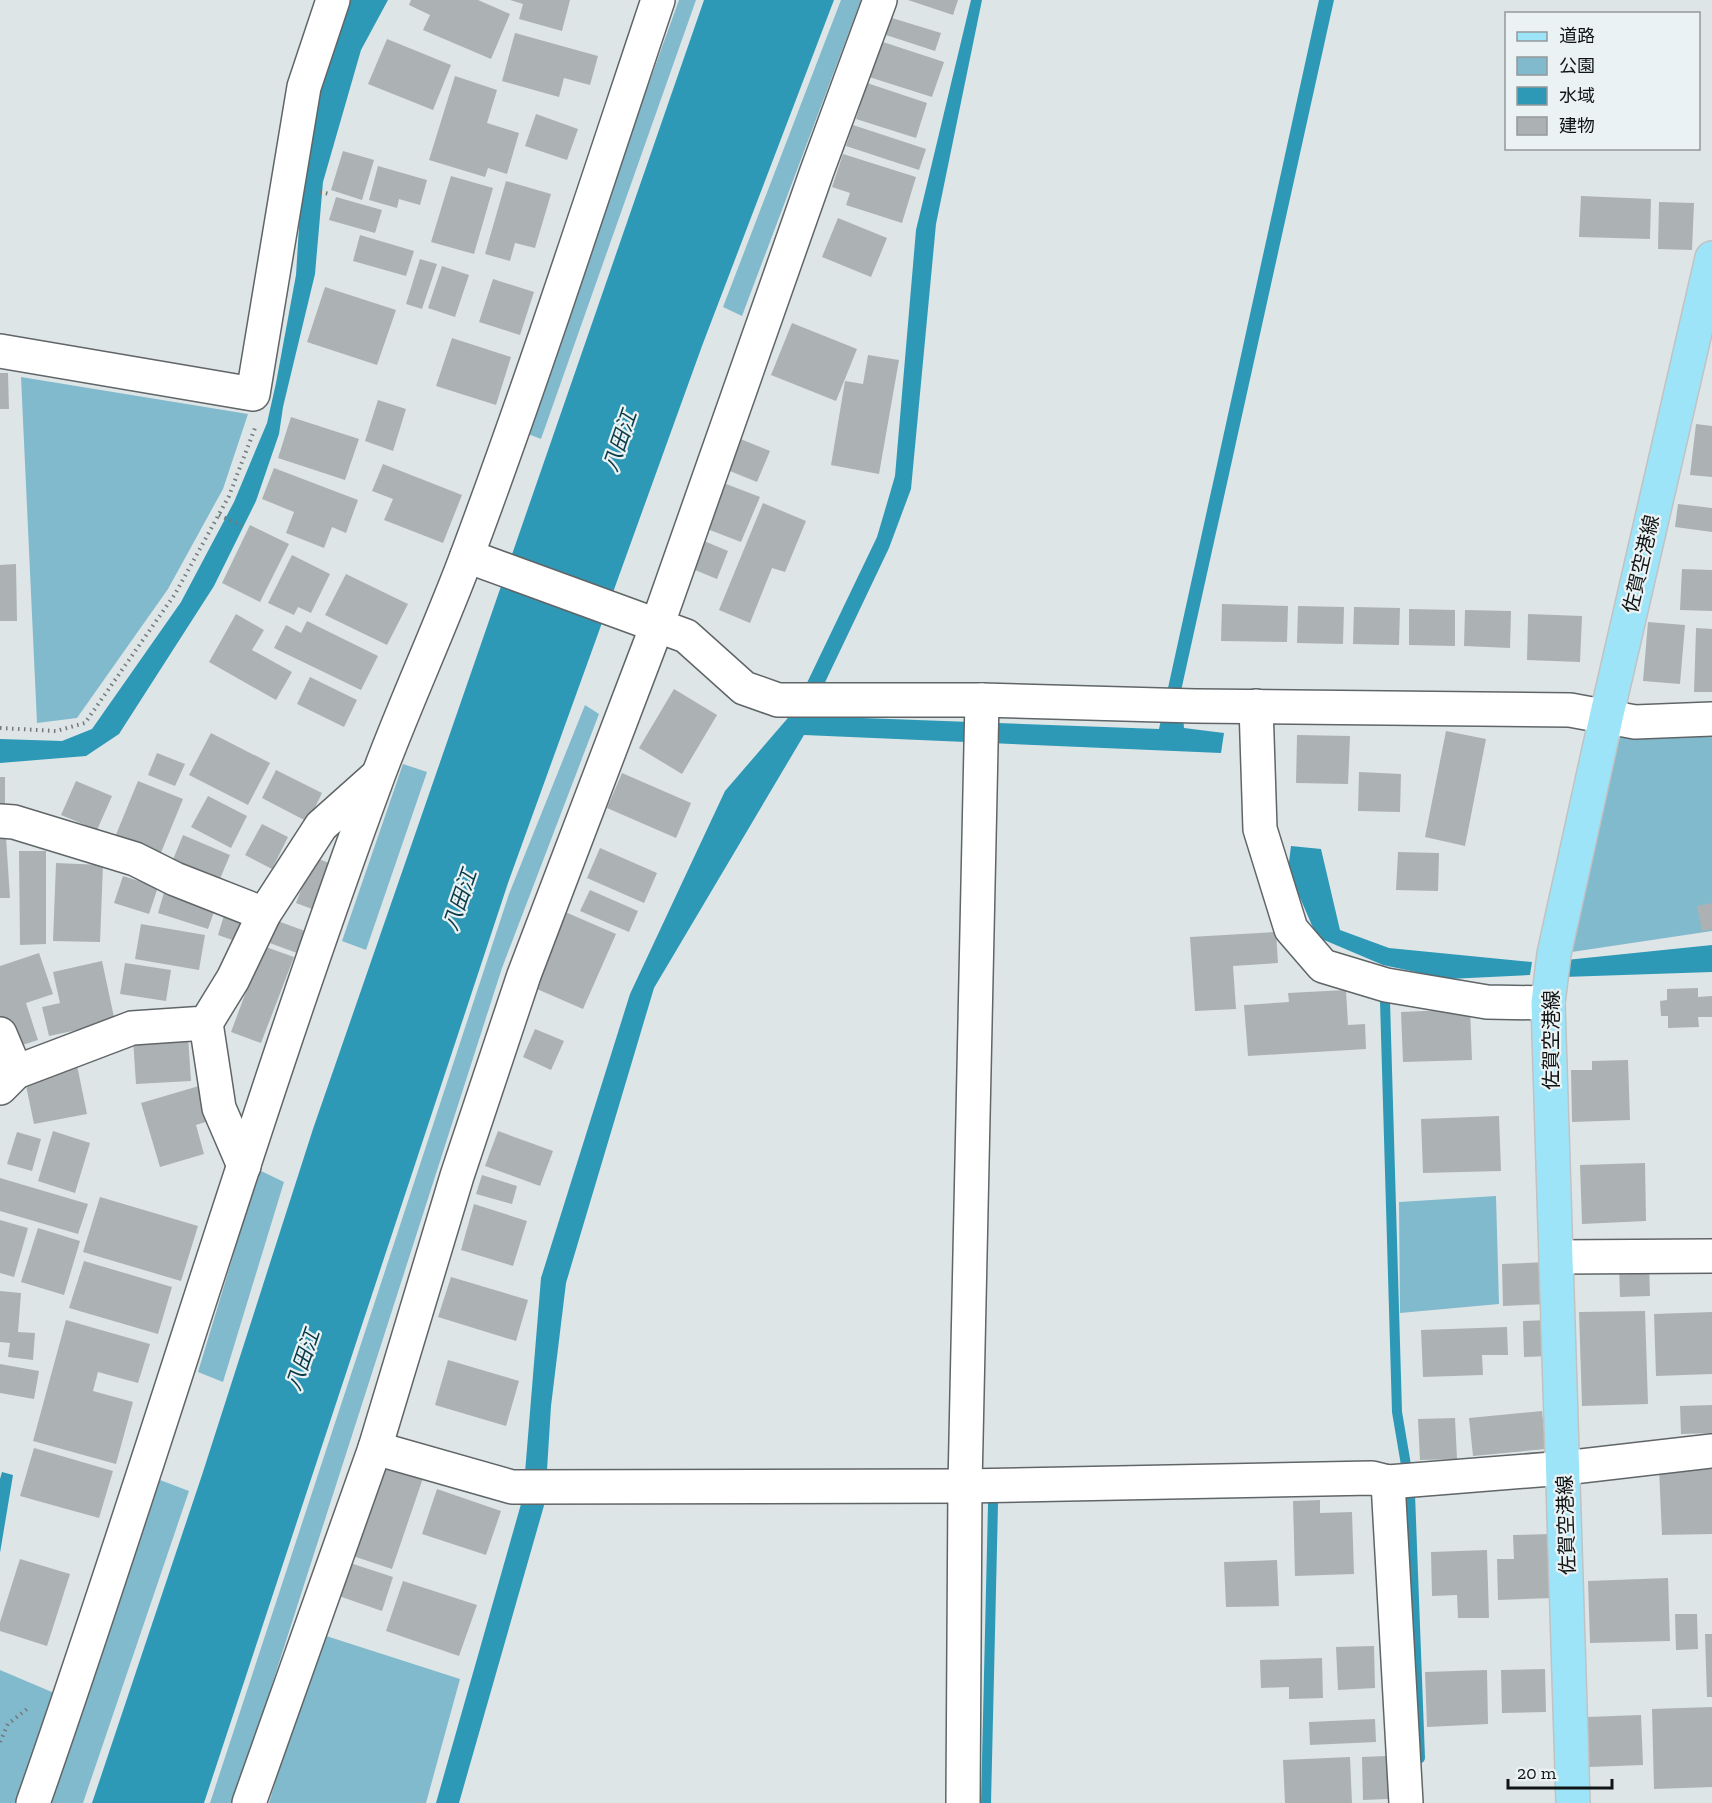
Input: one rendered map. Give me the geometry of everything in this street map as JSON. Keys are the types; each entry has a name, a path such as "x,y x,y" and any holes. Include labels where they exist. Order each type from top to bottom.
{"main road":[{"name":"佐賀空港線","path":"1574,1803 1548,1003 1554,954 1712,258"}],"street":[{"path":"0,351 253,394 301,98 333,0"},
{"path":"33,1803 81,1666 244,1166 379,775 467,556 541,350 658,0"},
{"path":"249,1803 375,1448 457,1176 524,975 657,623 880,0"},
{"path":"467,556 657,623 686,636 744,688 778,700 982,700 1195,706 1570,710 1635,722 1712,719"},
{"path":"963,1803 965,1486 982,700"},
{"path":"1257,706 1260,828 1291,929 1323,966 1386,985 1420,991 1488,1002 1548,1003"},
{"path":"244,1166 219,1108 206,1023 233,979 264,915 321,826 379,775"},
{"path":"0,821 14,822 135,858 175,879 264,915"},
{"path":"0,1034 8,1080 132,1028 206,1023"},
{"path":"1557,1257 1712,1256"},
{"path":"375,1448 512,1487 556,1488 965,1486 1372,1478 1388,1482 1564,1468 1712,1451"},
{"path":"1388,1482 1406,1803"}],"path":[{"path":"0,728 56,731 86,723 175,594 229,496 259,417 253,394"},
{"path":"219,515 244,527"}],"green space":[{"path":"679,0 696,0 541,439 523,432"},
{"path":"841,0 861,0 742,316 723,307"},
{"path":"21,377 248,414 223,489 168,589 77,718 37,723"},
{"path":"585,705 599,714 502,968 234,1803 210,1803 509,894"},
{"path":"1712,731 1712,931 1565,953 1620,735"},
{"path":"403,764 427,772 366,950 342,941"},
{"path":"259,1170 284,1182 223,1382 198,1372"},
{"path":"1496,1196 1499,1304 1400,1313 1399,1202"},
{"path":"160,1480 189,1491 83,1803 49,1803"},
{"path":"320,1634 460,1679 426,1803 269,1803"},
{"path":"0,1670 59,1695 22,1803 0,1803"}],"water":[{"path":"349,0 388,0 361,50 323,182 315,274 283,407 279,434 256,501 214,586 119,734 86,756 0,763 0,739 62,741 92,729 181,602 234,502 267,423 296,275 300,211 318,101"},
{"name":"八田江","path":"704,0 834,0 702,346 508,883 204,1803 92,1803 202,1475 313,1129"},
{"path":"971,0 982,0 936,224 911,489 889,548 809,716 1159,729 1319,0 1334,0 1181,691 1184,728 1224,733 1221,753 804,735 654,988 566,1283 551,1406 545,1502 459,1803 436,1803 523,1497 541,1278 630,994 725,791 793,712 877,537 895,476 916,230"},
{"path":"1291,846 1321,849 1340,930 1389,948 1532,962 1530,975 1449,979 1383,965 1317,937 1288,870"},
{"path":"1712,945 1712,972 1564,977 1566,960"},
{"path":"2,1472 13,1475 0,1553 0,1479"}],"building":[{"path":"411,0 478,0 510,14 491,59 423,30 430,15 409,5"},
{"path":"510,0 570,0 562,31 519,19 523,4"},
{"path":"908,0 958,0 953,15"},
{"path":"892,18 941,33 935,51 886,35"},
{"path":"515,33 598,56 590,85 564,78 559,97 502,81"},
{"path":"387,39 451,65 433,110 368,84"},
{"path":"880,41 944,62 932,97 869,77"},
{"path":"455,76 497,90 487,123 519,133 507,174 488,168 485,177 429,160"},
{"path":"867,83 927,103 916,138 856,119"},
{"path":"536,114 578,129 567,160 525,146"},
{"path":"853,125 926,149 919,170 846,146"},
{"path":"343,151 374,160 362,200 331,190"},
{"path":"843,154 916,177 902,223 846,205 850,193 832,187"},
{"path":"378,166 427,180 420,205 399,199 397,208 369,200"},
{"path":"451,176 493,188 474,254 431,242"},
{"path":"506,181 551,194 535,248 515,243 510,261 485,254"},
{"path":"1581,196 1651,199 1650,239 1579,237"},
{"path":"336,197 382,210 375,233 329,220"},
{"path":"1659,202 1694,203 1692,250 1658,249"},
{"path":"838,218 887,238 871,277 822,257"},
{"path":"360,235 414,251 406,276 353,261"},
{"path":"420,259 437,264 422,309 406,304"},
{"path":"442,266 469,275 455,317 428,308"},
{"path":"493,279 534,292 520,335 479,322"},
{"path":"325,287 396,310 377,365 307,342"},
{"path":"792,323 857,349 836,401 771,375"},
{"path":"452,338 511,357 496,405 436,386"},
{"path":"868,355 899,360 879,474 831,465 845,381 863,384"},
{"path":"0,373 8,373 9,409 0,409"},
{"path":"378,400 406,409 393,451 365,441"},
{"path":"291,417 359,439 345,480 278,458"},
{"path":"1696,424 1712,426 1712,477 1690,475"},
{"path":"733,436 770,451 757,482 720,467"},
{"path":"383,464 462,495 443,543 384,520 393,499 372,491"},
{"path":"274,468 358,500 346,533 332,527 324,548 286,533 294,512 262,499"},
{"path":"721,482 760,497 741,542 702,527"},
{"path":"763,503 806,521 785,572 772,568 750,623 719,610"},
{"path":"1678,504 1712,508 1712,532 1675,527"},
{"path":"250,525 289,544 260,602 222,583"},
{"path":"697,538 728,551 717,579 685,566"},
{"path":"292,555 330,574 311,613 298,607 294,615 268,603"},
{"path":"16,564 17,621 0,621 0,565"},
{"path":"1682,569 1712,570 1712,611 1680,610"},
{"path":"346,574 408,604 387,645 325,615"},
{"path":"1222,604 1288,606 1287,642 1221,641"},
{"path":"1298,606 1344,607 1343,644 1297,643"},
{"path":"1354,607 1400,608 1399,645 1353,644"},
{"path":"1409,609 1455,610 1455,646 1409,645"},
{"path":"1465,610 1511,611 1510,648 1464,646"},
{"path":"236,614 264,630 252,650 292,672 276,700 209,662"},
{"path":"1528,614 1582,616 1580,662 1527,660"},
{"path":"307,621 378,656 361,690 274,648 286,625 301,633"},
{"path":"1648,622 1685,625 1680,684 1643,681"},
{"path":"1696,628 1712,629 1712,692 1694,692"},
{"path":"310,677 357,700 344,727 297,704"},
{"path":"674,689 717,715 682,774 639,748"},
{"path":"1446,731 1486,739 1465,846 1425,837"},
{"path":"211,733 270,763 248,805 189,775"},
{"path":"1297,735 1350,736 1348,784 1296,783"},
{"path":"157,753 185,764 175,786 148,775"},
{"path":"276,770 322,793 308,822 262,798"},
{"path":"1359,772 1401,774 1400,812 1358,811"},
{"path":"622,773 691,803 676,838 607,808"},
{"path":"0,777 5,777 5,805 0,805"},
{"path":"76,781 112,796 97,830 61,815"},
{"path":"138,781 183,799 160,855 115,837"},
{"path":"208,796 247,816 231,848 191,827"},
{"path":"262,824 288,837 272,869 245,855"},
{"path":"183,835 230,855 217,886 170,867"},
{"path":"0,837 6,837 10,898 0,898"},
{"path":"600,848 657,873 644,903 587,878"},
{"path":"19,851 46,851 46,944 20,945"},
{"path":"1398,852 1439,853 1438,891 1396,890"},
{"path":"314,857 329,863 312,909 296,903"},
{"path":"56,863 103,865 100,942 53,941"},
{"path":"123,876 158,887 149,914 114,903"},
{"path":"165,889 216,906 208,929 158,913"},
{"path":"590,890 638,911 629,932 580,911"},
{"path":"1712,903 1712,929 1702,931 1697,906"},
{"path":"563,911 616,934 583,1009 530,986"},
{"path":"225,912 245,918 238,942 218,935"},
{"path":"275,920 305,931 297,953 267,942"},
{"path":"141,924 205,935 199,970 135,959"},
{"path":"1276,932 1278,963 1233,966 1236,1009 1195,1011 1190,937"},
{"path":"263,946 294,957 261,1043 231,1032"},
{"path":"39,953 53,994 26,1003 38,1040 10,1049 0,1018 0,966"},
{"path":"102,961 115,1022 49,1036 42,1007 60,1003 53,972"},
{"path":"125,963 171,970 166,1001 120,994"},
{"path":"1698,988 1698,997 1712,996 1712,1017 1698,1017 1699,1027 1668,1028 1668,1016 1661,1016 1660,1001 1667,1000 1667,989"},
{"path":"1346,990 1348,1025 1365,1024 1366,1049 1248,1056 1244,1005 1289,1002 1288,993"},
{"path":"1470,1009 1472,1060 1403,1062 1401,1012"},
{"path":"535,1029 564,1041 551,1070 523,1057"},
{"path":"188,1036 191,1081 136,1084 133,1039"},
{"path":"1628,1060 1630,1120 1572,1122 1571,1070 1592,1070 1592,1061"},
{"path":"77,1065 87,1114 34,1124 24,1076"},
{"path":"199,1086 209,1121 196,1125 204,1154 160,1167 141,1103"},
{"path":"1499,1116 1501,1171 1423,1173 1421,1119"},
{"path":"53,1131 90,1143 75,1193 38,1181"},
{"path":"498,1131 553,1151 540,1186 485,1166"},
{"path":"17,1132 41,1139 32,1171 7,1164"},
{"path":"1645,1163 1646,1221 1582,1224 1580,1165"},
{"path":"482,1175 517,1186 512,1204 476,1194"},
{"path":"0,1178 88,1204 78,1234 0,1211"},
{"path":"100,1197 198,1226 181,1281 83,1252"},
{"path":"474,1204 527,1221 513,1266 461,1250"},
{"path":"0,1220 28,1228 14,1277 0,1273"},
{"path":"38,1228 80,1241 64,1295 21,1282"},
{"path":"84,1261 172,1287 158,1334 69,1308"},
{"path":"1548,1262 1549,1304 1503,1306 1502,1264"},
{"path":"1649,1263 1650,1296 1620,1297 1619,1264"},
{"path":"451,1277 528,1300 516,1341 438,1317"},
{"path":"0,1291 21,1293 18,1332 35,1333 33,1360 8,1357 10,1343 0,1342"},
{"path":"1645,1311 1648,1404 1582,1406 1579,1312"},
{"path":"1712,1312 1712,1374 1656,1376 1654,1314"},
{"path":"66,1320 150,1344 138,1383 98,1372 93,1391 133,1402 116,1464 33,1441"},
{"path":"1548,1320 1549,1356 1524,1357 1523,1321"},
{"path":"1507,1327 1508,1355 1482,1355 1483,1375 1423,1377 1421,1330"},
{"path":"448,1360 519,1381 506,1426 435,1405"},
{"path":"0,1364 39,1371 34,1399 0,1393"},
{"path":"1712,1405 1712,1433 1681,1434 1680,1406"},
{"path":"1542,1411 1546,1449 1473,1456 1469,1418"},
{"path":"1455,1418 1457,1459 1420,1460 1418,1419"},
{"path":"34,1448 113,1471 99,1518 20,1496"},
{"path":"384,1465 423,1478 392,1569 353,1556"},
{"path":"1712,1468 1712,1534 1662,1535 1659,1469"},
{"path":"437,1489 501,1511 486,1555 422,1534"},
{"path":"1320,1500 1320,1513 1352,1512 1354,1574 1295,1576 1293,1501"},
{"path":"1551,1534 1553,1598 1498,1600 1497,1559 1514,1559 1513,1535"},
{"path":"1487,1550 1489,1618 1458,1618 1457,1595 1432,1596 1431,1552"},
{"path":"20,1559 70,1574 47,1646 0,1631 0,1622"},
{"path":"1277,1560 1279,1606 1226,1607 1224,1562"},
{"path":"347,1562 393,1577 382,1611 336,1595"},
{"path":"1668,1578 1670,1641 1590,1643 1588,1581"},
{"path":"403,1581 477,1605 459,1656 386,1631"},
{"path":"1675,1614 1697,1614 1698,1649 1676,1650"},
{"path":"1705,1634 1712,1634 1712,1697 1707,1697"},
{"path":"1374,1646 1375,1688 1338,1690 1336,1647"},
{"path":"1322,1658 1323,1698 1289,1699 1289,1687 1261,1688 1260,1660"},
{"path":"1545,1669 1546,1712 1502,1713 1501,1670"},
{"path":"1487,1670 1488,1724 1427,1727 1425,1672"},
{"path":"1712,1707 1712,1787 1654,1789 1652,1709"},
{"path":"1641,1715 1643,1765 1589,1767 1587,1717"},
{"path":"1375,1719 1376,1742 1310,1745 1309,1722"},
{"path":"1387,1756 1388,1799 1363,1800 1362,1757"},
{"path":"1350,1757 1352,1803 1285,1803 1283,1760"}],"waterway":[{"path":"1385,1001 1397,1412 1406,1465"},
{"path":"1410,1494 1420,1758"},
{"path":"986,1803 993,1504"}]}
